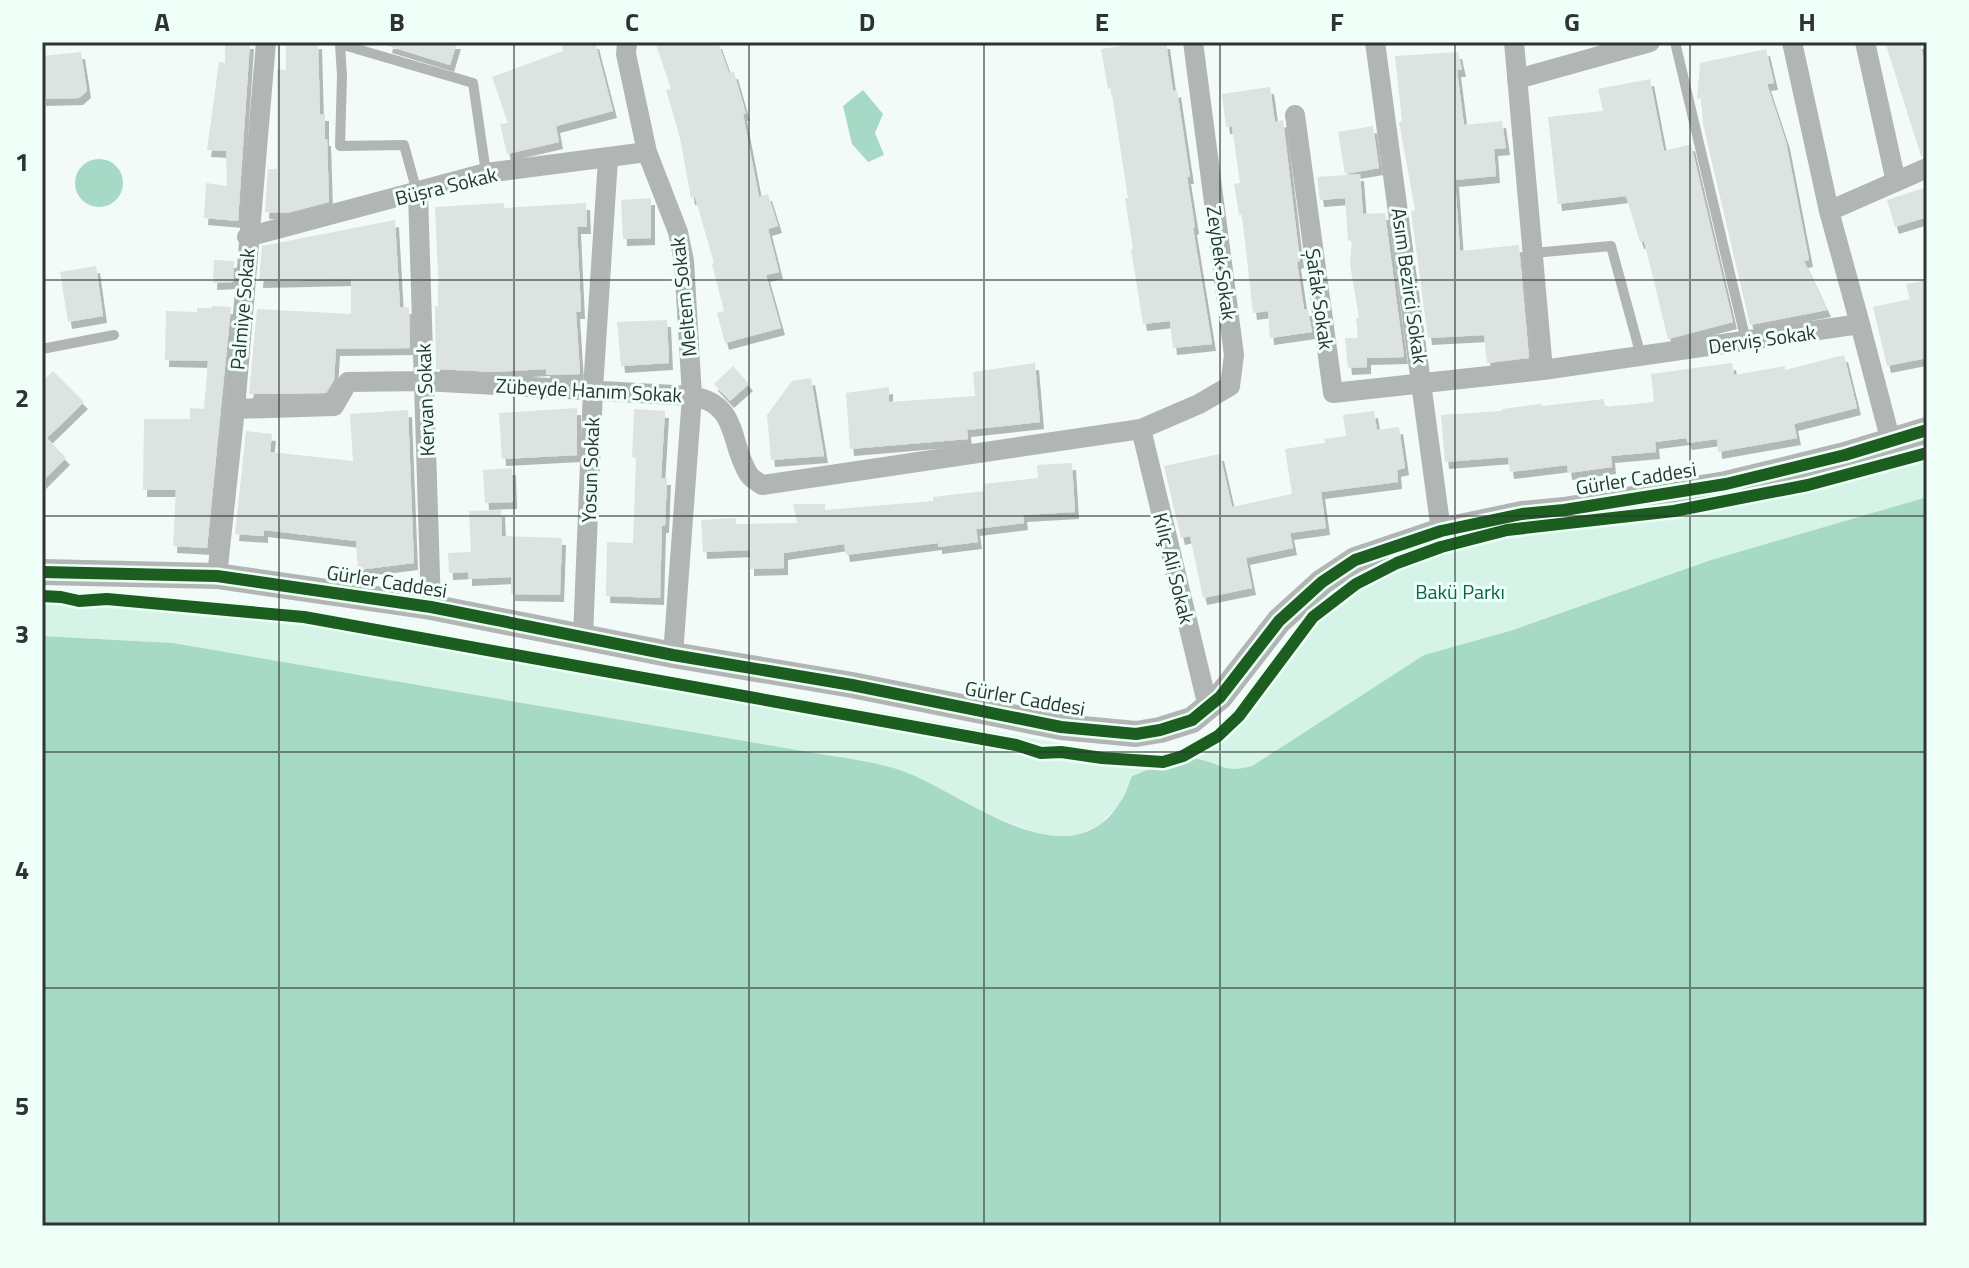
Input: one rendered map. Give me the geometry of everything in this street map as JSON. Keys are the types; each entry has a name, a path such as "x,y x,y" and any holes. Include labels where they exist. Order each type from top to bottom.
{"street":[{"name":"Palmiye Sokak","path":"217,576 235,409 247,237 266,42"},
{"name":"Meltem Sokak","path":"627,42 626,54 647,152 678,232 684,261 692,396 673,655"},
{"name":"Zeybek Sokak","path":"1141,429 1199,404 1230,386 1234,355 1193,42"},
{"name":"Asım Bezirci Sokak","path":"1375,42 1441,531"},
{"path":"1514,42 1543,370"},
{"path":"1517,79 1650,42"},
{"path":"1792,42 1829,211 1891,442"},
{"path":"1865,42 1896,182"},
{"name":"Şafak Sokak","path":"1295,115 1333,393 1423,385"},
{"name":"Büşra Sokak","path":"247,237 418,194 486,173 647,152"},
{"name":"Yosun Sokak","path":"583,637 593,389 608,159"},
{"path":"1829,211 1927,168"},
{"name":"Kervan Sokak","path":"418,194 431,607"},
{"name":"Derviş Sokak","path":"1423,385 1860,324"},
{"name":"Zübeyde Hanım Sokak","path":"235,409 334,406 348,382 424,381 692,396 708,399 722,411 732,427 748,475 762,485 1141,429"},
{"name":"Kılıç Ali Sokak","path":"1141,429 1208,707"},
{"name":"Gürler Caddesi","path":"42,572 217,576 431,607 1061,727 1119,734 1160,730 1192,720 1220,697 1279,621 1322,582 1355,560 1441,531 1522,514 1726,484 1927,430"}],"lane":[{"path":"1675,42 1746,341"},
{"path":"418,194 404,145 340,146 340,44 473,83 486,173"},
{"path":"1533,253 1611,246 1641,356"},
{"path":"42,349 114,335"}],"green space":[{"name":"Bakü Parkı","path":"1927,450 1927,497 1711,560 1513,630 1424,655 1252,766 1233,771 1195,758 1132,776 1119,805 1097,827 1071,837 1040,835 803,751 173,643 42,636 42,593 140,597 313,613 1104,751 1159,754 1193,749 1217,740 1247,716 1329,604 1357,582 1444,541 1511,526 1740,498"}],"shaded area":[{"path":"863,90 883,114 875,133 884,155 868,162 852,144 843,106"},
{"path":"99,159 116,166 123,183 116,200 99,207 82,200 75,183 82,166"},
{"path":"1927,497 1927,1226 42,1226 42,636 173,643 868,762 905,772 1015,826 1044,834 1072,835 1098,826 1119,804 1132,776 1165,763 1190,758 1229,769 1252,766 1424,655 1513,630 1711,560"}],"building":[{"path":"225,42 250,42 238,221 204,218 206,183 227,186 226,151 207,150 219,62 225,63"},
{"path":"318,42 320,114 325,114 329,202 287,213 265,212 268,169 277,169 277,69 286,70 286,44"},
{"path":"389,42 457,42 450,65 388,46"},
{"path":"561,42 595,42 613,111 556,126 559,142 507,154 500,124 508,123 492,77 563,51"},
{"path":"655,42 718,42 729,73 734,72 746,114 743,114 759,197 768,194 778,226 768,229 779,272 766,275 781,328 725,343 717,313 724,311 714,263 695,197 691,198 680,138 666,90 671,89"},
{"path":"1166,42 1173,91 1177,90 1190,177 1187,177 1193,228 1212,344 1173,348 1170,321 1143,324 1131,249 1125,198 1128,198 1111,88 1108,89 1101,49"},
{"path":"1885,42 1920,42 1924,60 1927,59 1927,155 1921,156"},
{"path":"1766,49 1774,83 1767,84 1786,142 1809,260 1804,261 1827,310 1750,325 1703,124 1701,98 1697,99 1700,63"},
{"path":"81,52 87,91 79,98 42,99 42,56"},
{"path":"1458,52 1462,70 1457,70 1464,125 1502,121 1506,148 1494,149 1496,176 1455,180 1460,251 1519,245 1529,358 1487,363 1484,335 1428,338 1411,211 1415,210 1399,122 1402,121 1395,56"},
{"path":"1650,79 1664,151 1691,144 1733,322 1668,339 1644,241 1640,242 1626,196 1558,204 1548,117 1603,111 1598,89"},
{"path":"1270,87 1275,122 1283,120 1300,261 1297,262 1304,309 1308,309 1312,332 1270,338 1268,311 1253,313 1242,215 1239,215 1234,184 1240,183 1232,127 1226,127 1222,94"},
{"path":"1373,126 1379,168 1345,174 1338,132"},
{"path":"1360,174 1363,214 1385,213 1404,357 1367,358 1367,367 1348,368 1345,338 1358,338 1356,318 1359,318 1350,264 1352,240 1348,241 1345,198 1320,200 1317,177"},
{"path":"1927,187 1927,217 1895,227 1887,200"},
{"path":"651,198 651,238 623,239 621,200"},
{"path":"504,203 504,208 586,203 587,227 577,227 581,312 576,312 580,374 546,375 546,369 495,372 436,369 438,272 435,207"},
{"path":"395,220 400,307 409,307 410,348 336,349 334,380 326,393 249,394 257,309 351,314 351,279 259,281 262,246"},
{"path":"214,260 234,261 233,282 213,283"},
{"path":"96,266 103,316 68,322 60,272"},
{"path":"1927,280 1927,358 1887,366 1873,307 1910,299 1906,284"},
{"path":"231,307 207,548 173,546 176,490 143,490 144,419 190,419 190,408 204,409 208,361 165,360 166,311 197,312 197,308"},
{"path":"667,320 669,363 621,366 617,322"},
{"path":"1844,355 1857,408 1794,424 1797,438 1718,452 1717,439 1688,443 1686,438 1655,442 1656,452 1611,456 1612,467 1568,473 1567,465 1510,472 1508,457 1445,462 1441,415 1604,399 1605,407 1654,402 1651,374 1732,363 1734,375 1785,366 1785,370"},
{"path":"1035,363 1040,422 967,430 968,439 850,449 846,393 889,387 889,402 975,396 973,372"},
{"path":"733,366 749,384 730,401 714,384"},
{"path":"53,371 84,402 47,438 66,458 42,482 42,382"},
{"path":"811,378 824,456 771,460 767,415 792,381"},
{"path":"577,408 577,455 502,459 499,413"},
{"path":"634,409 665,411 661,478 667,478 660,598 606,596 607,542 633,543"},
{"path":"408,410 414,563 358,570 356,541 264,530 264,536 235,534 246,431 272,434 270,452 353,461 350,414"},
{"path":"1374,411 1377,430 1399,427 1405,468 1397,470 1398,482 1321,492 1326,528 1290,533 1293,548 1246,558 1252,588 1203,598 1190,536 1181,538 1164,466 1220,454 1232,507 1292,494 1285,449 1325,443 1324,439 1346,436 1343,415"},
{"path":"1072,463 1075,512 1023,515 1024,523 976,529 978,542 938,547 938,543 846,555 844,544 784,553 784,568 750,569 750,550 703,552 701,520 736,518 736,524 797,523 793,504 825,504 825,510 933,501 933,497 985,491 984,484 1038,478 1037,465"},
{"path":"512,468 513,502 485,503 483,470"},
{"path":"501,510 502,536 562,538 560,595 511,594 511,577 468,579 468,572 449,573 448,553 471,552 469,511"}],"cycle path":[{"path":"42,572 217,576 431,607 1061,727 1136,734 1192,720 1220,697 1279,621 1322,582 1355,560 1441,531 1522,514 1726,484 1845,455 1927,430"},
{"path":"42,596 304,617 1016,745 1041,753 1061,752 1163,762 1183,756 1218,736 1239,716 1313,617 1356,584 1397,563 1441,547 1507,530 1674,511 1808,485 1927,453"}]}
